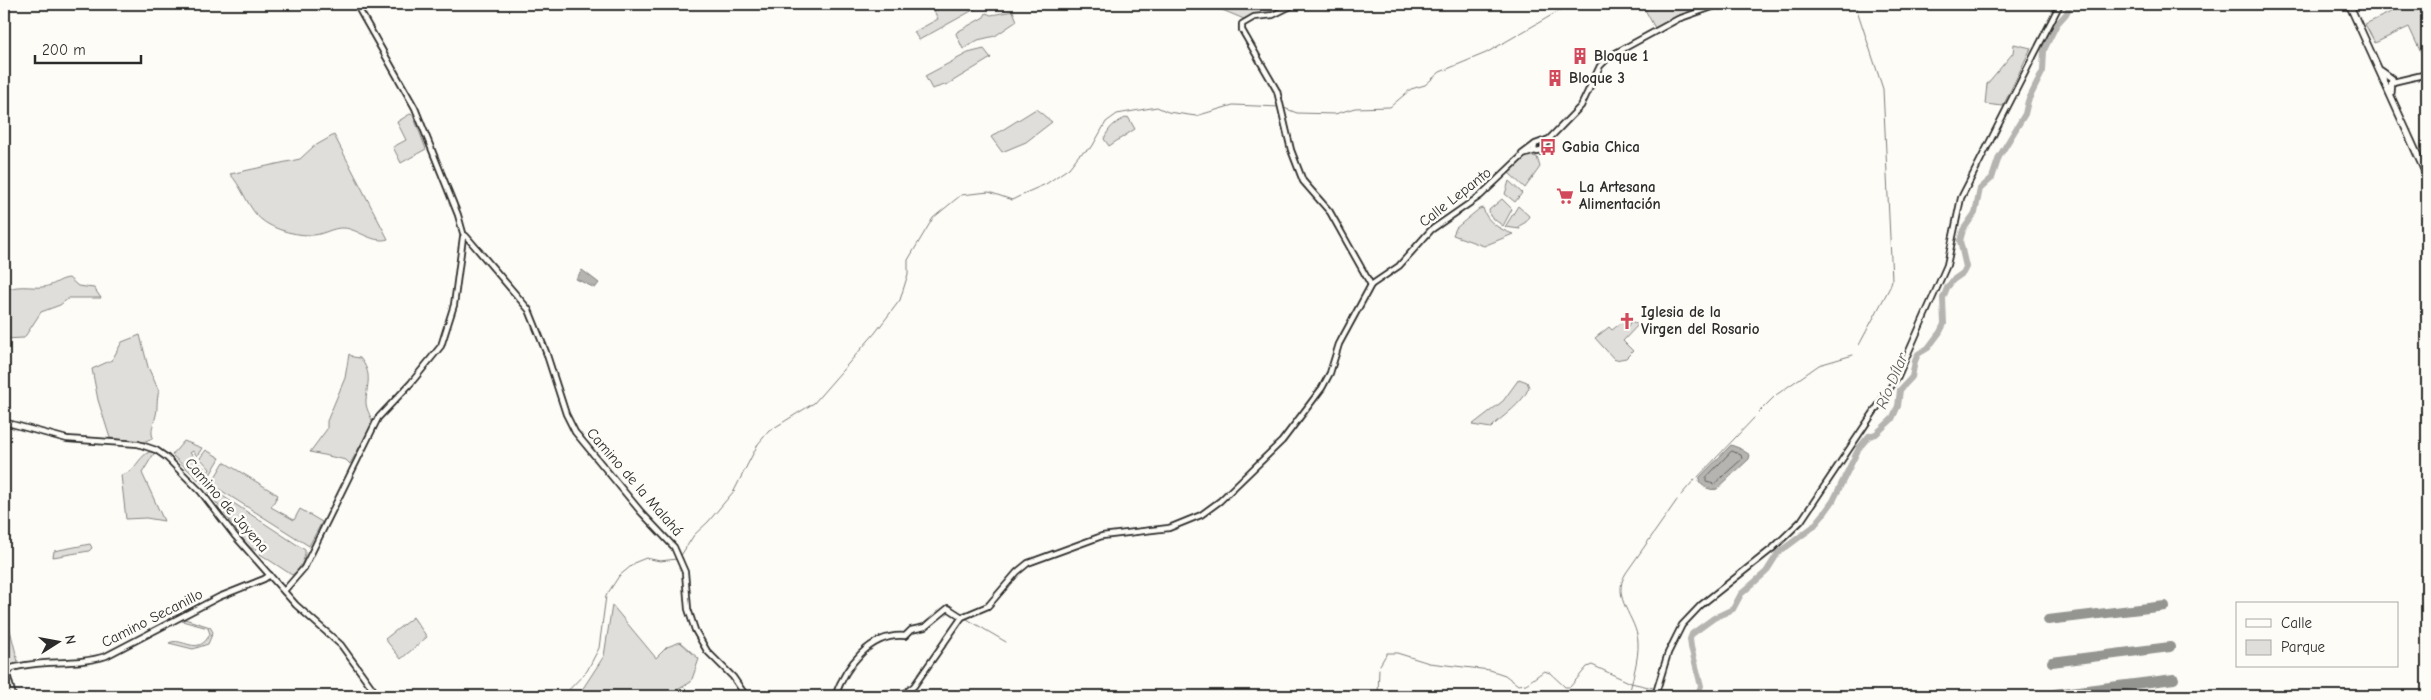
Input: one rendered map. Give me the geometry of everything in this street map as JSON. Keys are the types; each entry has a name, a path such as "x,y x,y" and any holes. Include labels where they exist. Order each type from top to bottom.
{"main road":[{"path":"2349,4 2380,70 2388,82 2391,95 2427,176"}],"street":[{"name":"Camino de la Malahá","path":"356,4 415,108 458,215 464,235 529,310 546,352 566,414 575,432 642,512 671,542 686,578 688,609 695,630 707,651 733,677 746,696"},
{"path":"897,696 903,696 914,686 962,617 988,606 1017,572 1034,560 1102,536 1169,528 1201,515 1215,505 1282,441 1322,388 1330,372 1339,344 1371,285 1330,212 1303,181 1291,150 1273,83 1242,30 1242,24 1254,17 1273,15 1295,4"},
{"name":"Calle Lepanto","path":"1371,285 1399,266 1431,230 1480,196 1523,155 1535,151 1540,152 1549,139 1581,106 1600,66 1610,56 1670,23 1721,4"},
{"path":"1655,696 1668,653 1682,625 1701,605 1773,548 1801,521 1891,388 1907,359 1947,265 1958,209 1966,187 2059,4"},
{"path":"2388,82 2427,74"},
{"name":"Calle Lepanto","path":"1510,168 1521,154 1536,144 1549,139"},
{"path":"1535,151 1536,144 1541,144 1542,148"},
{"path":"282,589 292,582 304,568 375,423 441,346 454,305 464,235"},
{"name":"Camino de Jayena","path":"4,422 67,439 138,444 156,450 170,460 190,479 235,536 282,589 307,615 341,645 378,696"},
{"name":"Camino Secanillo","path":"13,696 8,674 12,668 94,660 106,656 219,597 270,575"},
{"path":"835,696 838,687 855,660 875,640 898,635 905,636 911,630 925,627 948,608 962,617"}],"green space":[{"path":"947,4 984,4 919,40 914,32 938,19 934,11"},
{"path":"1196,4 1290,4 1272,13 1256,14 1244,19 1220,9"},
{"path":"1649,4 1714,4 1655,28 1643,6"},
{"path":"2398,4 2418,4 2426,27 2427,66 2409,27 2375,43 2365,24 2400,8"},
{"path":"1013,11 1017,21 995,36 978,40 963,49 956,34 957,32 984,17 986,13 991,15"},
{"path":"2014,44 2031,48 2003,106 1985,104 1987,84 2013,53"},
{"path":"984,49 991,58 948,84 932,89 925,76 968,53"},
{"path":"1036,109 1052,122 1026,142 1002,152 991,137"},
{"path":"410,114 413,115 426,149 401,163 393,147 406,140 397,122"},
{"path":"1128,117 1135,129 1109,146 1104,139 1108,131 1116,123"},
{"path":"334,135 388,239 377,240 344,228 314,235 303,235 272,227 255,213 230,174 300,159 313,147"},
{"path":"1528,155 1537,157 1540,167 1525,188 1509,173"},
{"path":"1509,181 1522,193 1515,202 1505,194"},
{"path":"1502,199 1512,209 1503,226 1490,216 1489,210"},
{"path":"1518,206 1529,216 1526,222 1519,226 1520,229 1505,227"},
{"path":"1483,208 1487,217 1499,228 1513,234 1484,246 1453,235 1456,228 1479,209"},
{"path":"69,278 78,286 94,288 101,298 69,298 60,305 41,312 24,338 4,339 4,291 16,287 46,287"},
{"path":"1631,321 1638,325 1623,341 1633,351 1626,358 1615,360 1595,338 1609,327 1612,330 1621,323 1628,326"},
{"path":"140,335 148,367 159,391 157,412 152,429 153,438 143,442 110,438 98,400 92,369 112,360 122,342"},
{"path":"349,354 360,358 367,369 366,403 373,423 350,464 346,460 310,452 327,429 327,421 345,378"},
{"path":"1519,379 1527,382 1529,387 1518,404 1491,428 1472,425 1503,401"},
{"path":"184,441 202,448 197,456 193,451 190,453 208,472 210,469 200,458 206,450 220,458 204,485 172,455"},
{"path":"149,452 155,452 142,473 164,521 146,518 126,519 121,475 130,471"},
{"path":"224,462 278,495 271,507 294,520 300,509 322,522 309,546 211,484"},
{"path":"209,487 305,550 298,570 292,575 260,554 268,543 263,539 255,550 249,547 207,490"},
{"path":"90,544 92,548 89,551 53,557 54,551"},
{"path":"612,605 656,658 667,647 680,642 699,659 691,682 667,696 578,696 604,656"},
{"path":"4,606 18,662 4,668"},
{"path":"413,617 427,637 401,659 385,639"},
{"path":"185,619 210,627 213,632 208,644 193,649 169,643 179,642 195,646 200,645 210,634 208,628 182,621"}],"water":[{"path":"582,270 599,283 595,288 576,279"},
{"path":"1731,445 1750,455 1749,459 1717,489 1704,487 1699,481 1700,477"}],"waterway":[{"path":"1284,108 1297,113 1335,114 1355,108 1390,107 1411,89 1425,85 1440,72 1486,53 1566,7 1586,4"},
{"path":"1855,4 1883,89 1887,173"},
{"name":"Río Dílar","path":"1691,696 1699,691 1701,686 1691,647 1690,639 1692,634 1714,618 1733,609 1741,594 1766,572 1778,553 1813,527 1823,515 1833,501 1859,448 1869,436 1876,434 1892,419 1898,406 1900,390 1912,377 1918,354 1928,348 1940,332 1944,324 1943,298 1947,288 1953,280 1963,273 1966,267 1960,241 1963,230 1975,213 1980,189 1992,178 1999,157 2025,114 2028,101 2043,71 2044,50 2057,24 2066,14 2071,4"},
{"path":"1023,194 1046,184 1069,168 1079,155 1092,147 1106,122 1117,114 1157,107 1168,112 1196,116 1233,105 1280,107"},
{"path":"1859,345 1892,280 1887,175"},
{"path":"680,557 694,535 708,522 734,491 758,444 769,431 814,403 875,333 900,300 908,274 908,260 933,218 961,195 989,192 1012,200 1020,196"},
{"path":"1759,412 1776,395 1819,365 1853,355"},
{"path":"1698,477 1754,418"},
{"path":"1681,495 1695,479"},
{"path":"1629,696 1638,642 1637,633 1623,599 1621,591 1622,582 1626,573 1677,500"},
{"path":"563,696 587,671 599,648 606,596 619,576 636,562 646,558 660,561 677,559"},
{"path":"967,619 1006,642"},
{"path":"1380,665 1387,653 1397,653 1429,663 1490,670 1505,675 1518,685 1526,684 1544,671 1550,673 1565,687 1570,687 1587,667 1592,665 1631,683 1653,688"},
{"path":"1378,696 1379,669"},
{"path":"1660,690 1665,692"},
{"path":"1671,693 1679,696"}],"taxiway":[{"path":"2048,620 2165,606"},
{"path":"2052,662 2170,647"},
{"path":"2055,694 2174,679"}],"place":[{"name":"Bloque 1","path":"1580,56"},
{"name":"Bloque 3","path":"1555,78"},
{"name":"Gabia Chica","path":"1548,147"},
{"name":"La Artesana Alimentación","path":"1565,196"},
{"name":"Iglesia de la Virgen del Rosario","path":"1627,321"}]}
